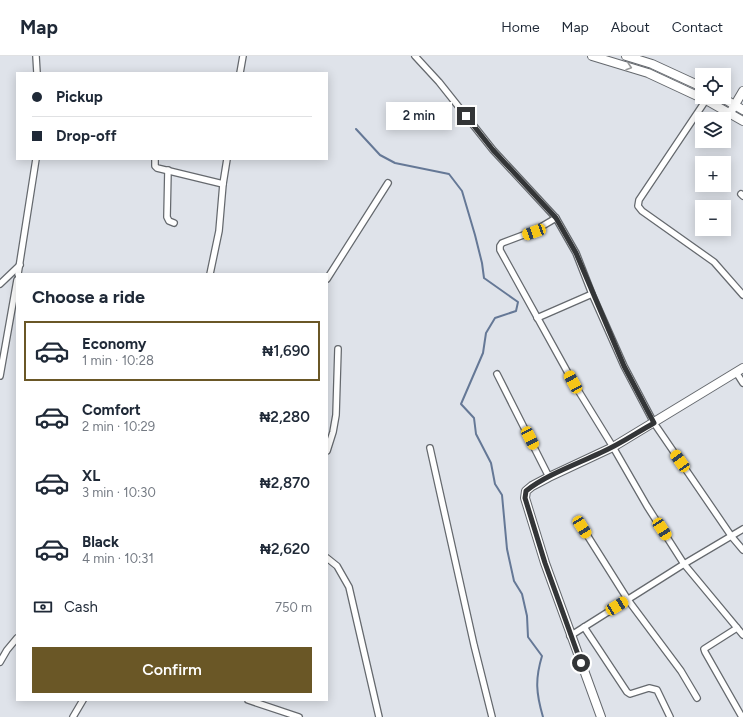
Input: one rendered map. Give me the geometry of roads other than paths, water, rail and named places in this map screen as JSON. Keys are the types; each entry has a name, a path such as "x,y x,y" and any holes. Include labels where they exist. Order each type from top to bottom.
{"street":[{"path":"36,56 37,72"},
{"path":"240,72 243,56"},
{"path":"415,56 439,82 493,150 556,218 576,253 592,294 624,366 654,423 743,550"},
{"path":"592,56 648,73 695,95"},
{"path":"626,56 652,64 695,84"},
{"path":"731,112 743,91"},
{"path":"731,103 743,110"},
{"path":"703,104 639,200 638,206 642,211 714,262 743,295"},
{"path":"713,104 728,112"},
{"path":"731,114 743,121"},
{"path":"18,273 36,160"},
{"path":"155,160 155,166 157,168 223,184"},
{"path":"210,273 219,231 227,160"},
{"path":"168,170 167,217 169,221 174,223"},
{"path":"328,278 388,183"},
{"path":"556,218 534,232 502,243 500,250 573,382 647,506 684,564 741,632 704,649 742,717"},
{"path":"0,284 20,265"},
{"path":"0,376 16,286"},
{"path":"537,318 592,294"},
{"path":"328,448 333,432 336,414 338,349"},
{"path":"601,717 570,636 545,563 525,498 526,491 549,477 613,447 740,370 743,383"},
{"path":"497,374 549,477"},
{"path":"430,448 474,645 492,717"},
{"path":"582,527 628,600 682,671 697,698"},
{"path":"570,636 684,564 743,529"},
{"path":"328,559 337,566 349,587 379,717"},
{"path":"584,627 627,692 630,694 649,688 657,690 670,717"},
{"path":"0,662 16,639"},
{"path":"73,717 82,701"},
{"path":"251,701 299,717"}],"waterway":[{"path":"356,129 380,155 395,163 449,174 462,191 475,235 484,278 518,302 516,311 495,318 486,333 483,353 461,404 474,418 476,434 491,463 495,484 502,495 507,549 514,581 522,594 527,616 528,637 542,656 538,672 537,686 543,717"}]}
